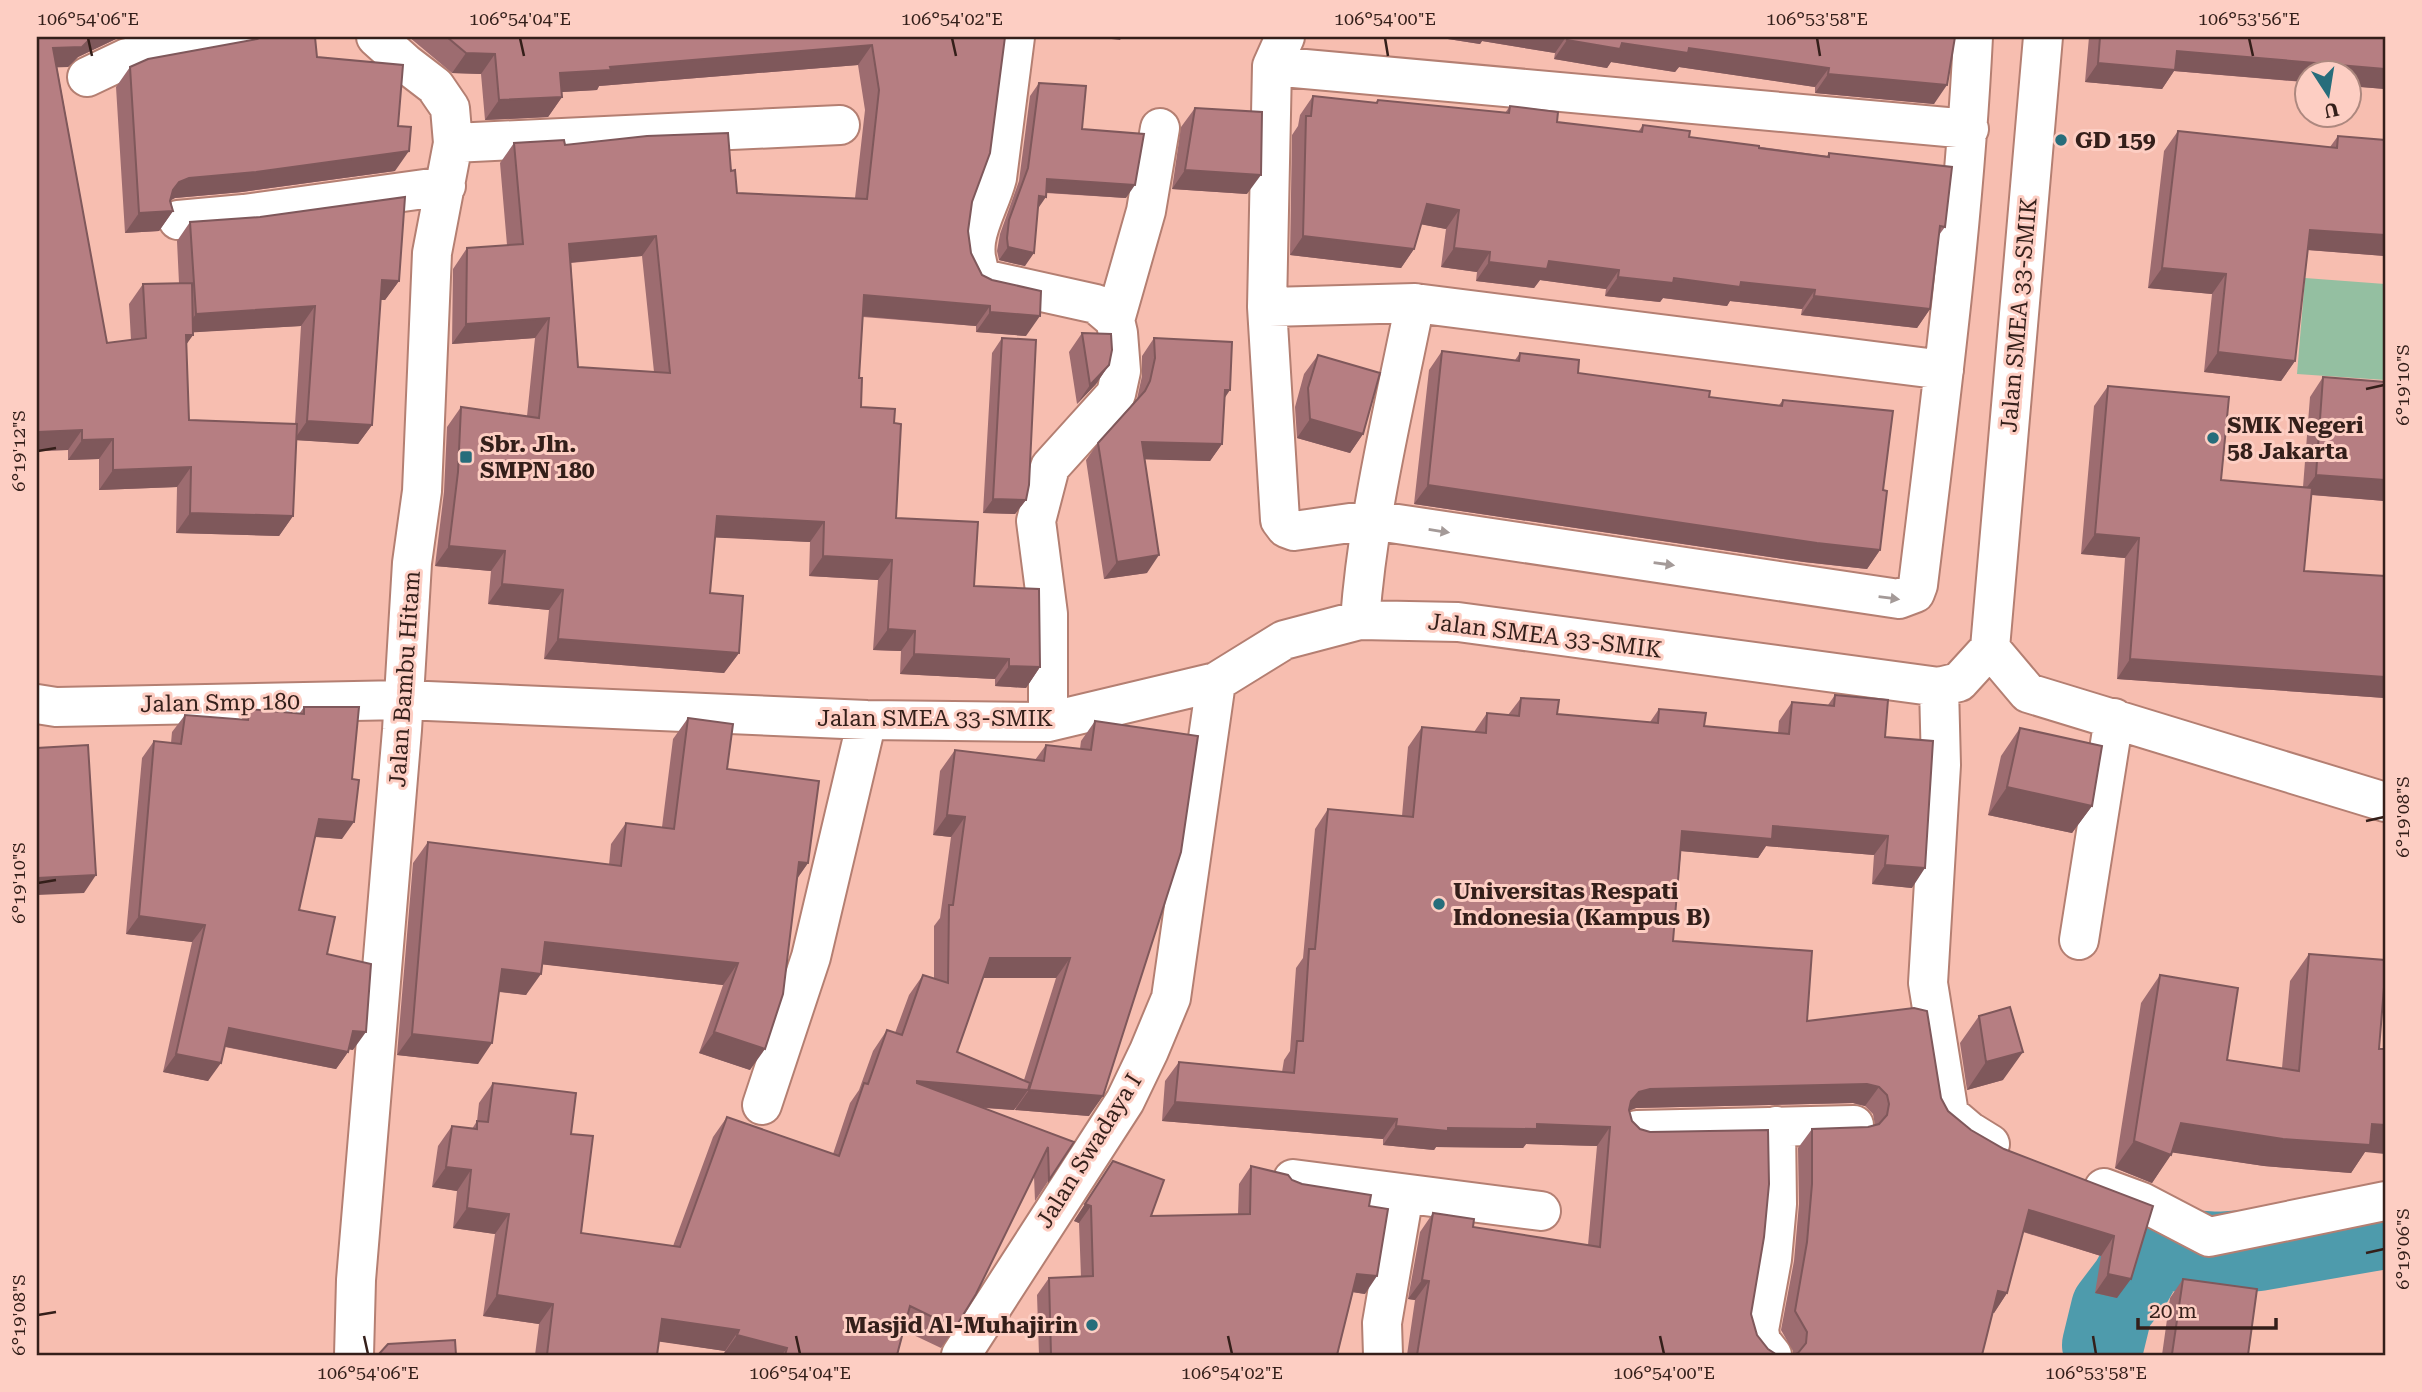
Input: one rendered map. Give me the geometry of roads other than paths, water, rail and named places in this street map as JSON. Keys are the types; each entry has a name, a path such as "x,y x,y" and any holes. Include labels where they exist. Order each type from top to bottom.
{"street":[{"path":"88,77 127,58 240,37"},
{"name":"Jalan Bambu Hitam","path":"354,1355 359,1252 404,699 412,563 422,491 432,253 453,143 450,108 435,86 376,37"},
{"path":"1015,37 997,178 993,194 979,221 975,254 978,269 983,279 1096,304 1115,320"},
{"path":"1969,129 1278,52 1267,307 1280,520 1286,528 1294,531 1371,520 1899,599 1908,598 1915,593 1918,585 1944,370 1969,129 1973,37"},
{"name":"Jalan SMEA 33-SMIK","path":"1990,648 2043,37"},
{"path":"453,143 840,125"},
{"path":"1048,722 1048,614 1036,521 1050,467 1116,394 1121,370 1115,320 1146,211 1160,128"},
{"path":"178,220 244,214 446,186"},
{"path":"1267,307 1415,303 1944,370"},
{"path":"1360,620 1371,520 1415,303"},
{"name":"Jalan SMEA 33-SMIK","path":"404,699 867,720 1048,722 1216,682 1284,640 1360,620 1458,622 1940,687"},
{"path":"2022,1157 1998,1148 1969,1131 1949,1114 1941,1070 1928,983 1941,765 1940,687 1959,682 1990,648 2028,693 2385,802"},
{"name":"Jalan Swadaya I","path":"961,1355 1125,1101 1171,998 1216,682"},
{"name":"Jalan Smp 180","path":"37,704 69,706 404,699"},
{"path":"2079,940 2114,718"},
{"path":"762,1105 811,957 867,720"},
{"path":"1637,1130 1854,1125"},
{"path":"1772,1355 1761,1341 1759,1330 1772,1259 1776,1217 1776,1126"},
{"path":"2071,1175 2142,1202 2209,1237 2385,1201"},
{"path":"1293,1179 1541,1211"},
{"path":"1382,1355 1382,1323 1404,1194"}],"waterway":[{"path":"2103,1345 2112,1308 2131,1283 2148,1253 2176,1250 2218,1253 2258,1250 2385,1228"}],"place":[{"name":"GD 159","path":"2061,140"},
{"name":"SMK Negeri 58 Jakarta","path":"2213,438"},
{"name":"Sbr. Jln. SMPN 180","path":"466,457"},
{"name":"Universitas Respati Indonesia (Kampus B)","path":"1439,904"},
{"name":"Masjid Al-Muhajirin","path":"1092,1325"}]}
